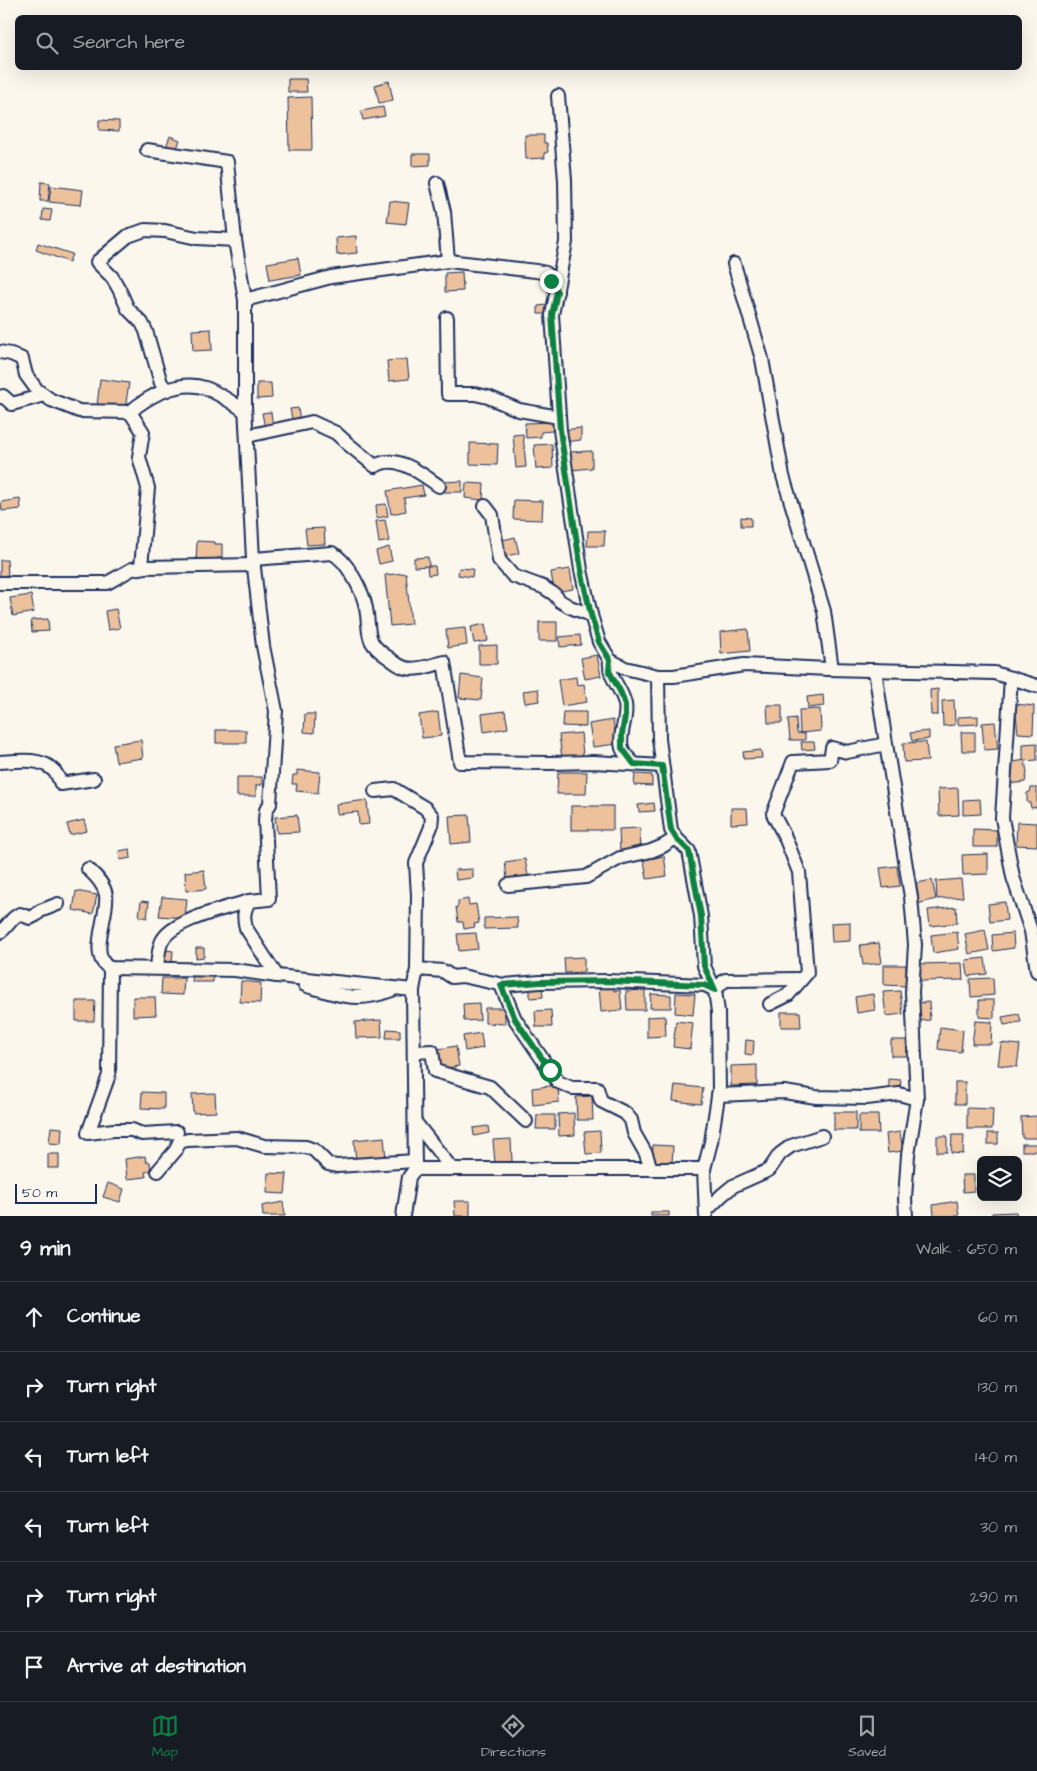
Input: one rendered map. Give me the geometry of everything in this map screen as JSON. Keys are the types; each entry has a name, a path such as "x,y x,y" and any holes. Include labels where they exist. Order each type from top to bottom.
{"street":[{"path":"558,96 565,180 566,242 552,315 559,417 576,542 591,615 599,642 610,660 625,668 658,676 674,676 744,665 832,669 994,672 1037,686"},
{"path":"147,150 227,162 235,240 244,300 246,411 254,562 263,646 276,711 270,804 266,810 265,820 269,899 249,901 209,913 175,927 168,932 162,942 157,968"},
{"path":"437,183 444,212 448,261"},
{"path":"167,390 161,383 146,330 128,309 112,277 97,262 128,236 145,230 165,231 197,238 235,240"},
{"path":"244,300 331,277 448,261 536,271 546,274 557,292"},
{"path":"734,264 762,359 783,476 824,611 832,669"},
{"path":"447,318 448,394 475,394 519,410 559,417"},
{"path":"0,352 22,359 26,375 37,390 51,400 79,411 130,412 141,402 167,390 186,386 204,388 246,411"},
{"path":"0,397 3,396 12,404 44,395"},
{"path":"130,412 143,432 139,457 148,488 141,567"},
{"path":"247,436 312,422 336,433 375,466 388,461 399,464 420,472 439,486"},
{"path":"485,506 492,515 499,560 513,576 543,587 570,607 591,615"},
{"path":"0,583 107,583 132,569 141,567 254,562 332,553 339,556 360,591 366,609 368,634 374,646 381,653 405,668 419,669 444,662 460,762 594,762 662,766"},
{"path":"610,660 609,671 625,705 622,748 634,764"},
{"path":"875,670 902,834 915,945 912,992 917,1099 908,1155 905,1198 906,1216"},
{"path":"658,676 658,721 671,830 689,851 701,916 704,966 715,990 718,1012 718,1095 711,1142 704,1169 706,1214"},
{"path":"1010,678 1002,818 1014,877 1031,931 1037,971"},
{"path":"770,1004 788,995 807,973 799,872 773,814 793,762 830,760 832,748 847,752 886,744"},
{"path":"0,762 29,761 44,764 54,771 61,784 94,779"},
{"path":"375,792 394,789 425,808 432,816 430,827 416,862 418,895 417,969 414,990 415,1165 408,1178 403,1216"},
{"path":"508,885 586,877 620,858 651,851 676,838"},
{"path":"88,869 103,885 106,894 99,950 100,959 104,965 110,968 235,970 292,978 414,990"},
{"path":"249,901 244,919 246,928 277,976"},
{"path":"0,932 5,929 13,917 20,914 30,918 40,911 58,904"},
{"path":"110,968 109,1075 88,1133 114,1130 132,1130 142,1134 177,1132"},
{"path":"417,969 443,971 452,977 462,976 501,985 540,982 608,981 704,985 715,990"},
{"path":"715,990 725,980 801,979"},
{"path":"501,985 515,1019 558,1082 572,1088 598,1088 601,1101 625,1113 631,1120 634,1133 646,1154 651,1169"},
{"path":"414,1052 432,1051 435,1071 490,1087 526,1121"},
{"path":"718,1095 784,1092 816,1097 866,1098 899,1094 917,1099"},
{"path":"415,1122 452,1169"},
{"path":"706,1214 722,1195 733,1186 769,1170 780,1154 792,1146 822,1136"},
{"path":"158,1171 176,1150 179,1142 237,1138 264,1146 306,1147 314,1150 328,1164 337,1166 415,1165 452,1169 704,1169"}],"building":[{"path":"288,79 306,79 307,92 288,92"},
{"path":"389,81 393,100 379,103 375,85"},
{"path":"311,97 312,150 289,150 288,98"},
{"path":"383,107 385,116 363,120 361,111"},
{"path":"99,120 119,121 119,131 99,130"},
{"path":"525,135 544,135 544,143 547,143 548,152 544,153 545,158 526,159"},
{"path":"170,136 180,140 176,151 166,147"},
{"path":"412,154 430,154 430,165 412,166"},
{"path":"41,182 50,183 48,201 40,201"},
{"path":"51,186 83,190 81,205 49,202"},
{"path":"390,201 409,203 406,224 387,222"},
{"path":"43,209 52,210 50,221 42,220"},
{"path":"356,236 357,253 337,255 336,238"},
{"path":"38,243 72,254 69,262 36,250"},
{"path":"298,258 301,275 270,280 267,263"},
{"path":"462,272 463,291 445,292 445,273"},
{"path":"547,305 547,314 538,314 538,306"},
{"path":"211,329 212,350 193,351 192,330"},
{"path":"407,359 409,379 389,381 387,361"},
{"path":"100,379 129,383 125,409 97,406"},
{"path":"257,383 271,383 272,398 257,399"},
{"path":"298,408 300,422 293,424 290,409"},
{"path":"271,412 273,427 265,428 262,413"},
{"path":"553,422 553,431 541,432 541,437 526,438 525,423"},
{"path":"581,428 581,440 564,442 563,430"},
{"path":"523,434 526,467 516,468 513,435"},
{"path":"470,443 498,444 497,465 470,464"},
{"path":"552,444 553,468 536,469 534,445"},
{"path":"592,451 592,468 571,470 570,452"},
{"path":"462,481 462,492 444,492 443,482"},
{"path":"466,483 484,484 483,500 465,498"},
{"path":"422,485 424,495 404,498 406,511 391,514 387,491"},
{"path":"20,499 21,509 2,511 1,502"},
{"path":"514,500 543,501 542,520 513,519"},
{"path":"386,504 388,516 377,518 376,505"},
{"path":"741,517 751,518 751,526 741,526"},
{"path":"385,520 389,541 379,543 376,521"},
{"path":"324,528 325,544 307,545 305,529"},
{"path":"588,531 605,531 604,546 587,546"},
{"path":"515,537 519,553 503,557 499,541"},
{"path":"197,541 222,544 222,558 217,558 217,563 196,563"},
{"path":"389,547 392,561 379,564 376,551"},
{"path":"428,557 429,566 414,567 414,558"},
{"path":"0,560 7,560 8,575 0,576"},
{"path":"427,566 435,566 436,574 428,575"},
{"path":"459,568 473,569 472,577 458,575"},
{"path":"570,569 573,589 554,592 551,572"},
{"path":"406,573 411,624 390,626 385,575"},
{"path":"31,595 34,612 13,616 10,598"},
{"path":"116,609 120,628 108,630 105,611"},
{"path":"48,619 49,631 32,632 31,620"},
{"path":"539,622 557,622 557,641 539,641"},
{"path":"485,624 488,641 474,643 471,627"},
{"path":"465,628 467,645 448,648 446,630"},
{"path":"748,629 750,651 721,654 720,632"},
{"path":"580,635 581,645 560,647 559,637"},
{"path":"497,645 497,664 479,664 479,646"},
{"path":"597,655 601,676 585,679 581,658"},
{"path":"461,675 483,678 481,700 459,698"},
{"path":"576,677 577,685 584,684 587,702 562,706 558,680"},
{"path":"538,689 540,701 525,703 523,691"},
{"path":"938,689 938,715 931,715 930,690"},
{"path":"823,695 824,706 808,708 807,697"},
{"path":"954,700 955,725 943,726 942,701"},
{"path":"1015,704 1034,706 1033,734 1018,733"},
{"path":"767,705 782,705 782,723 768,723"},
{"path":"820,709 821,731 800,733 799,710"},
{"path":"505,711 508,728 484,732 482,714"},
{"path":"438,712 441,736 422,738 419,715"},
{"path":"563,712 586,712 586,727 562,726"},
{"path":"305,714 315,714 314,733 304,732"},
{"path":"978,716 978,724 958,725 958,717"},
{"path":"796,718 797,733 805,734 805,740 790,740 788,719"},
{"path":"613,720 617,744 593,747 589,724"},
{"path":"995,722 998,749 984,750 982,723"},
{"path":"216,730 246,730 246,743 216,743"},
{"path":"929,731 929,739 912,741 910,733"},
{"path":"961,732 975,732 975,751 962,751"},
{"path":"581,733 583,755 562,758 559,735"},
{"path":"141,740 143,758 116,762 113,744"},
{"path":"801,742 814,742 815,749 802,750"},
{"path":"926,742 928,761 904,762 903,743"},
{"path":"1037,743 1037,760 1023,761 1023,744"},
{"path":"761,750 762,758 744,759 743,752"},
{"path":"1025,760 1027,773 1025,782 1008,784 1008,763"},
{"path":"297,770 320,772 318,793 296,791 297,784 292,784 293,775 297,775"},
{"path":"558,772 587,772 586,794 557,794"},
{"path":"635,774 652,775 652,786 634,785"},
{"path":"237,777 262,777 262,785 256,785 256,796 237,796"},
{"path":"958,788 959,815 939,816 938,789"},
{"path":"1031,788 1037,788 1037,807 1031,808 1030,803 1027,802 1027,793 1030,792"},
{"path":"980,799 981,814 963,815 963,800"},
{"path":"367,800 369,824 359,825 358,812 337,814 336,804"},
{"path":"654,803 655,811 639,812 638,805"},
{"path":"571,806 613,806 613,830 571,830"},
{"path":"731,808 747,808 748,823 731,824"},
{"path":"297,815 299,832 277,833 275,817"},
{"path":"469,815 471,842 451,844 449,816"},
{"path":"84,820 87,831 70,835 67,824"},
{"path":"1017,822 1037,823 1037,846 1016,845"},
{"path":"640,828 641,851 620,853 619,829"},
{"path":"973,829 997,830 997,847 973,847"},
{"path":"130,849 131,858 120,860 119,851"},
{"path":"988,854 988,874 963,875 962,855"},
{"path":"664,856 667,876 647,879 644,860"},
{"path":"525,859 528,876 507,879 505,862"},
{"path":"897,866 900,886 883,888 880,868"},
{"path":"473,869 473,878 456,880 455,870"},
{"path":"204,870 206,889 186,891 185,872"},
{"path":"961,879 963,897 937,899 936,881"},
{"path":"932,880 936,899 917,904 913,884"},
{"path":"76,891 97,895 93,914 73,910"},
{"path":"162,897 187,899 185,918 159,916"},
{"path":"468,899 469,905 476,904 479,923 474,924 475,927 464,929 463,922 458,922 456,907 458,906 458,901"},
{"path":"141,901 149,902 147,918 139,916"},
{"path":"1005,902 1007,920 990,922 988,904"},
{"path":"956,907 957,923 930,926 928,910"},
{"path":"517,917 518,928 484,929 484,918"},
{"path":"850,922 850,941 832,942 831,923"},
{"path":"985,930 989,950 969,954 965,934"},
{"path":"957,932 959,949 933,953 931,935"},
{"path":"476,933 478,949 459,951 457,934"},
{"path":"1013,933 1014,948 993,951 992,935"},
{"path":"879,943 882,963 863,965 860,945"},
{"path":"196,948 204,948 204,957 196,958"},
{"path":"166,950 173,951 172,963 165,962"},
{"path":"584,957 584,972 565,973 564,958"},
{"path":"985,958 987,974 968,976 966,960"},
{"path":"962,963 963,980 918,981 918,964"},
{"path":"884,965 906,965 906,986 884,985"},
{"path":"193,974 213,974 213,982 192,982"},
{"path":"162,978 184,978 183,995 161,994"},
{"path":"993,978 994,995 971,997 970,979"},
{"path":"241,981 261,983 260,1003 240,1002"},
{"path":"613,985 614,991 620,990 622,1010 601,1012 599,986"},
{"path":"542,987 543,997 530,998 530,988"},
{"path":"645,990 645,1010 627,1010 626,991"},
{"path":"900,991 903,1014 886,1016 883,992"},
{"path":"676,993 695,994 693,1015 675,1013"},
{"path":"651,994 671,995 671,1008 650,1008"},
{"path":"873,994 875,1010 857,1013 855,997"},
{"path":"133,997 155,997 156,1015 133,1016"},
{"path":"979,1000 994,1000 994,1018 979,1017"},
{"path":"76,1001 95,1001 94,1021 76,1021"},
{"path":"929,1002 930,1020 916,1021 915,1003"},
{"path":"479,1003 480,1020 464,1021 463,1004"},
{"path":"485,1008 505,1008 505,1024 485,1023"},
{"path":"551,1010 552,1027 536,1027 535,1011"},
{"path":"781,1012 800,1012 801,1027 781,1027"},
{"path":"1019,1014 1021,1022 1004,1025 1002,1017"},
{"path":"665,1016 666,1036 647,1037 647,1017"},
{"path":"381,1020 382,1037 356,1038 355,1022"},
{"path":"676,1021 693,1023 690,1049 673,1047"},
{"path":"975,1021 992,1022 991,1044 972,1044"},
{"path":"940,1027 963,1030 961,1052 938,1049"},
{"path":"387,1029 400,1030 400,1038 386,1038"},
{"path":"481,1033 483,1048 465,1051 463,1036"},
{"path":"746,1040 754,1041 753,1055 745,1054"},
{"path":"891,1040 906,1040 907,1056 891,1056"},
{"path":"1001,1043 1020,1045 1017,1067 998,1065"},
{"path":"456,1046 459,1066 441,1069 438,1049"},
{"path":"757,1065 757,1085 731,1086 731,1066"},
{"path":"889,1079 901,1080 900,1091 889,1090"},
{"path":"955,1082 965,1082 965,1104 955,1104"},
{"path":"558,1085 559,1102 533,1105 532,1088"},
{"path":"675,1085 703,1088 701,1104 673,1101"},
{"path":"142,1092 164,1093 164,1109 141,1108"},
{"path":"215,1093 216,1112 193,1113 192,1094"},
{"path":"592,1096 593,1120 577,1120 576,1097"},
{"path":"967,1108 993,1109 992,1129 967,1129"},
{"path":"834,1112 856,1112 856,1130 834,1130"},
{"path":"574,1113 575,1135 559,1136 558,1114"},
{"path":"537,1115 555,1115 555,1129 536,1129"},
{"path":"859,1115 878,1115 879,1133 859,1133"},
{"path":"1037,1116 1037,1138 1022,1138 1021,1117"},
{"path":"488,1126 489,1133 474,1136 473,1128"},
{"path":"51,1127 62,1128 61,1144 49,1143"},
{"path":"600,1131 601,1153 586,1154 584,1132"},
{"path":"900,1132 903,1151 888,1153 886,1134"},
{"path":"988,1133 998,1133 998,1144 988,1144"},
{"path":"952,1135 964,1135 963,1154 951,1153"},
{"path":"937,1136 947,1136 947,1152 937,1152"},
{"path":"384,1137 386,1159 356,1162 354,1140"},
{"path":"511,1139 512,1162 495,1163 493,1140"},
{"path":"1022,1144 1036,1144 1036,1151 1022,1151"},
{"path":"653,1145 673,1146 672,1164 652,1164"},
{"path":"48,1154 59,1154 59,1168 48,1168"},
{"path":"145,1156 146,1162 150,1162 151,1171 145,1172 146,1177 127,1179 125,1159"},
{"path":"268,1173 287,1174 285,1194 267,1193"},
{"path":"962,1175 974,1175 974,1191 963,1192"},
{"path":"108,1183 124,1189 120,1202 103,1197"},
{"path":"454,1201 470,1201 470,1216 455,1216"},
{"path":"957,1201 959,1216 934,1216 933,1205"},
{"path":"283,1202 285,1216 263,1216 262,1206"},
{"path":"651,1212 669,1212 669,1216 651,1216"},
{"path":"1016,1212 1017,1216 992,1216 992,1213"}],"route":[{"path":"550,1070 515,1019 501,985 540,982 608,981 704,985 715,990 704,966 701,916 692,862 689,851 671,830 662,766 634,764 622,748 625,705 609,671 610,660 599,642 591,615 581,570 560,430 552,315 557,292 551,281"}]}
